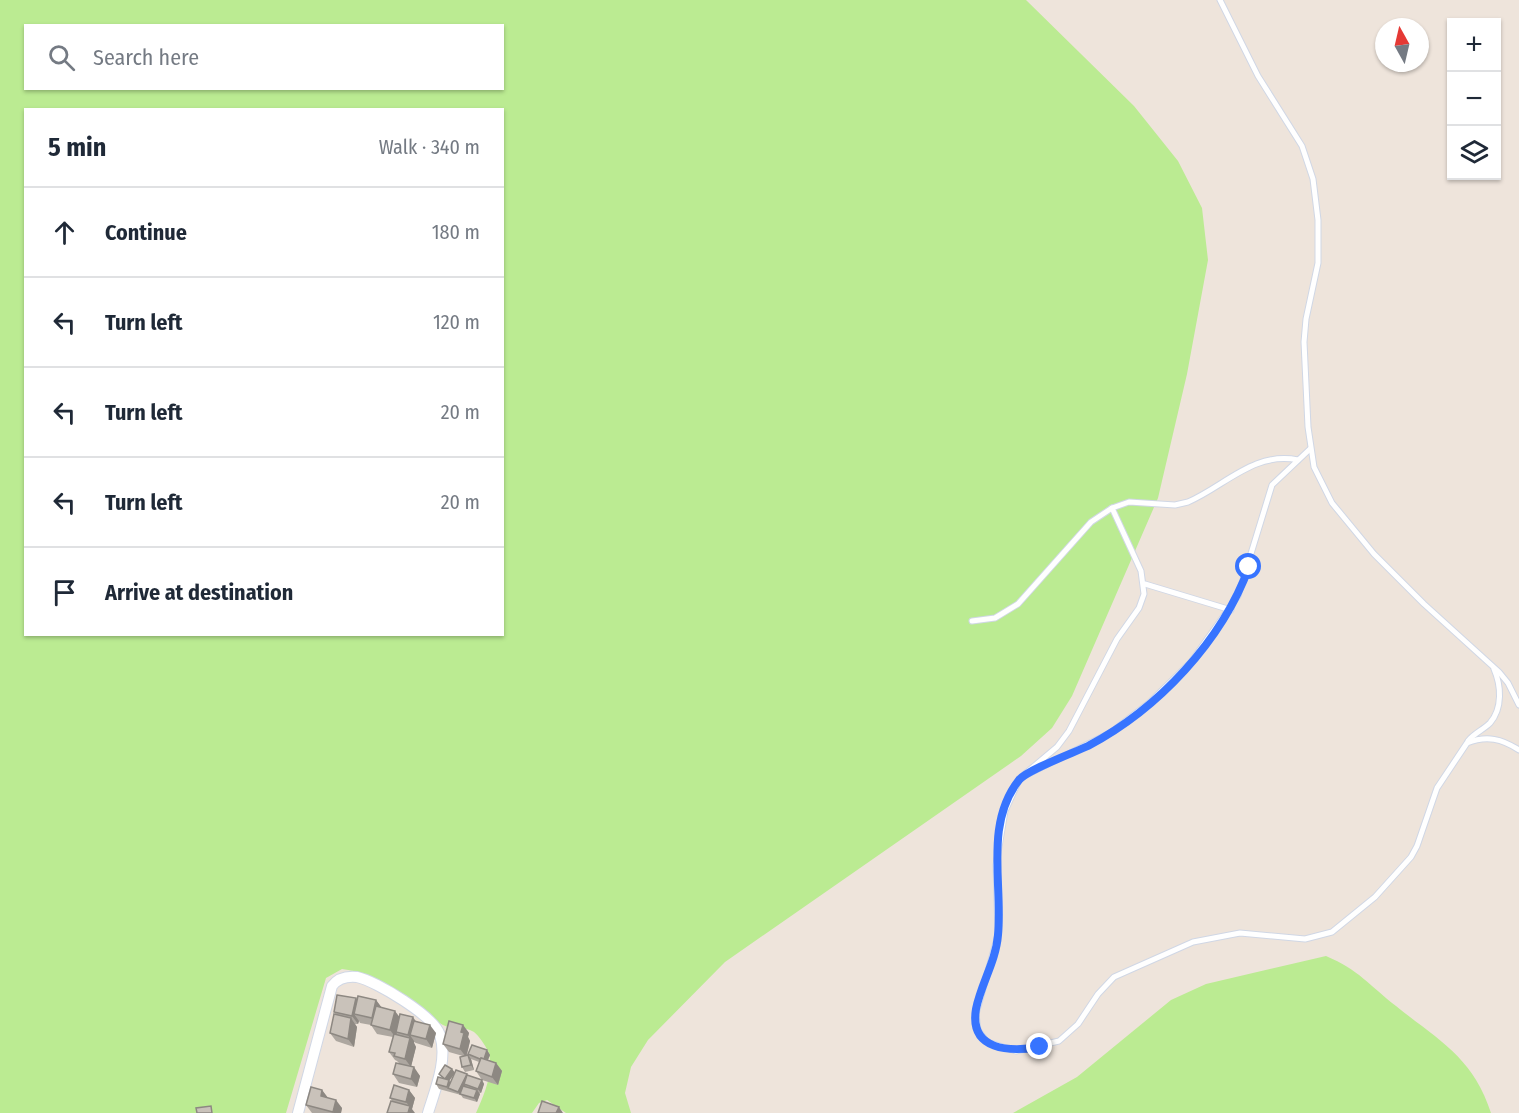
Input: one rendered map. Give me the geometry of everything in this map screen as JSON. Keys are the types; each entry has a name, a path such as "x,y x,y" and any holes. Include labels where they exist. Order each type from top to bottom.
{"street":[{"path":"298,1113 330,991 337,980 351,977 365,980 414,1008 438,1029 442,1054 428,1113"}],"lane":[{"path":"1220,0 1258,76 1302,146 1313,179 1318,220 1318,263 1306,319 1304,342 1310,449 1314,467 1332,503 1374,554 1424,604 1491,664 1508,682 1519,705"},
{"path":"1020,778 1087,746 1130,719 1191,662 1231,610 1249,567 1272,485 1310,449"},
{"path":"972,621 995,618 1018,604 1081,533 1112,508 1129,502 1175,505 1188,502 1256,464 1274,459 1299,460"},
{"path":"1112,508 1135,553 1145,584 1139,608 1117,639 1069,731 1057,747 1020,778 1005,811 997,847 998,935 978,1002 975,1022 981,1037 987,1042 1016,1051 1059,1041 1078,1024 1098,994 1114,977 1192,942 1240,933 1305,939 1332,932 1375,897 1411,856 1417,846 1437,788 1467,742 1490,724 1497,710 1499,686 1491,664"},
{"path":"1145,584 1231,610"},
{"path":"1467,742 1491,738 1504,741 1519,750"}],"green space":[{"path":"0,0 1026,0 1134,106 1178,161 1202,208 1208,260 1187,374 1158,498 1072,696 1052,728 1021,756 725,962 648,1040 631,1067 625,1093 631,1113 566,1113 547,1100 539,1103 532,1113 476,1113 488,1082 490,1066 488,1051 478,1036 470,1030 443,1025 370,977 342,969 326,978 286,1113 0,1113"},
{"path":"1326,956 1356,972 1452,1051 1474,1077 1491,1113 1013,1113 1077,1077 1171,1000 1206,984"}],"building":[{"path":"337,995 356,998 352,1016 334,1012"},
{"path":"358,996 376,1000 372,1018 354,1014"},
{"path":"376,1006 395,1011 390,1030 371,1025"},
{"path":"334,1014 351,1018 348,1039 330,1033"},
{"path":"400,1014 413,1017 408,1035 396,1032"},
{"path":"414,1021 430,1025 426,1039 410,1035"},
{"path":"449,1021 463,1025 461,1032 464,1033 460,1049 443,1044"},
{"path":"394,1034 410,1038 405,1059 389,1052"},
{"path":"472,1045 487,1050 484,1059 468,1054"},
{"path":"468,1055 471,1065 462,1067 460,1057"},
{"path":"481,1058 496,1063 492,1077 476,1071"},
{"path":"396,1063 414,1067 411,1079 393,1074"},
{"path":"445,1065 452,1069 445,1079 439,1074"},
{"path":"456,1070 467,1074 458,1092 448,1088"},
{"path":"467,1075 482,1080 478,1089 464,1084"},
{"path":"438,1077 449,1080 447,1087 436,1084"},
{"path":"394,1085 409,1090 406,1102 390,1098"},
{"path":"463,1086 477,1090 474,1098 460,1094"},
{"path":"311,1087 322,1090 321,1096 336,1100 333,1112 306,1105"},
{"path":"391,1101 410,1106 408,1113 387,1113"},
{"path":"542,1101 559,1107 556,1113 538,1113"},
{"path":"211,1106 212,1113 197,1113 196,1108"}],"route":[{"path":"1040,1047 1016,1051 996,1046 981,1037 975,1022 978,1002 996,949 999,898 996,880 997,847 1005,811 1012,793 1020,778 1110,733 1162,691 1191,662 1231,610 1249,567"}]}
